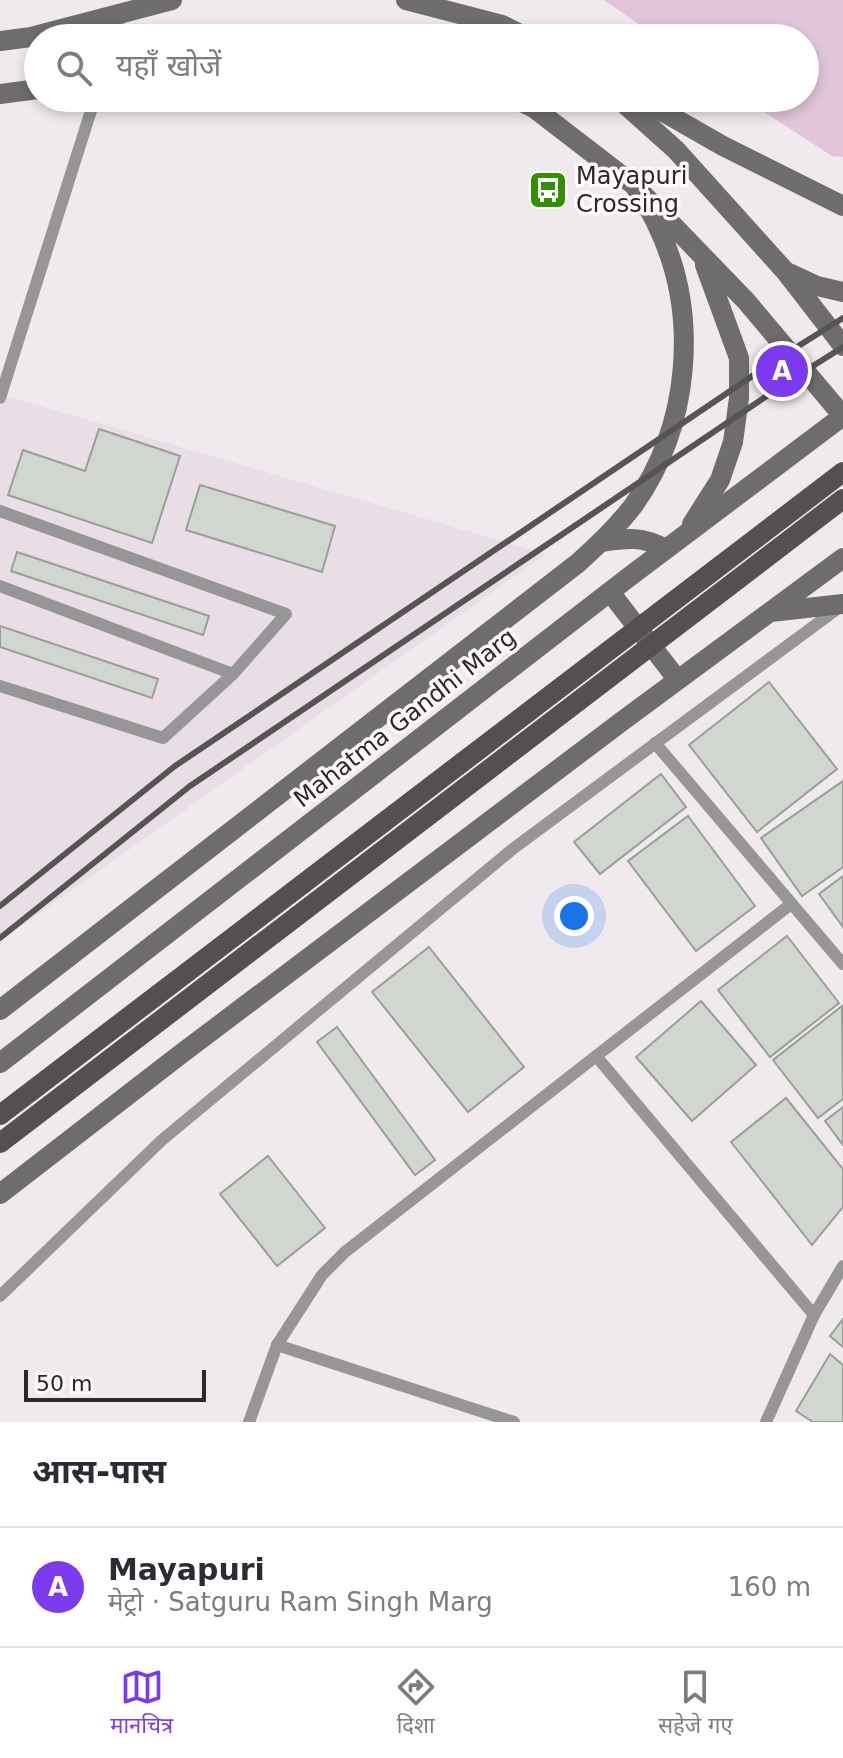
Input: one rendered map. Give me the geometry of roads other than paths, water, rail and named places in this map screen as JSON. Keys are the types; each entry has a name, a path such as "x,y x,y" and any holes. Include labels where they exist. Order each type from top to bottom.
{"main road":[{"path":"80,24 172,0"},
{"path":"406,0 498,24"},
{"path":"0,41 24,38"},
{"path":"0,94 24,91"},
{"path":"539,112 634,185 746,301 843,416"},
{"path":"634,112 676,150 785,271 843,346"},
{"path":"664,112 723,146 843,206"},
{"path":"0,1010 578,563 633,505 658,463 675,417 684,369 684,321 675,273 658,227 634,185"},
{"path":"601,542 627,538 675,543 720,480 733,442 739,398 739,358 700,252"},
{"path":"785,271 817,286 843,292"},
{"name":"Mahatma Gandhi Marg","path":"0,1063 604,596 843,416"},
{"path":"0,1115 843,472"},
{"path":"0,1143 843,499"},
{"path":"0,1194 189,1047 677,679 843,558"},
{"path":"604,596 677,679"},
{"path":"767,612 843,604"}],"lane":[{"path":"117,24 121,13"},
{"path":"0,398 91,112"},
{"path":"0,511 286,614 233,674 163,738 0,686"},
{"path":"0,586 233,674"},
{"path":"0,1296 162,1140 514,848 843,604"},
{"path":"655,743 843,964"},
{"path":"249,1422 277,1345 314,1285 345,1252 791,904"},
{"path":"596,1056 814,1315"},
{"path":"766,1422 814,1315 843,1266"},
{"path":"277,1345 514,1422"}],"railway":[{"path":"0,906 175,766 773,362 843,318"},
{"path":"0,938 190,786 843,347"}],"place":[{"name":"Mayapuri Crossing","path":"548,190"},
{"name":"Mayapuri","path":"782,371"}]}
